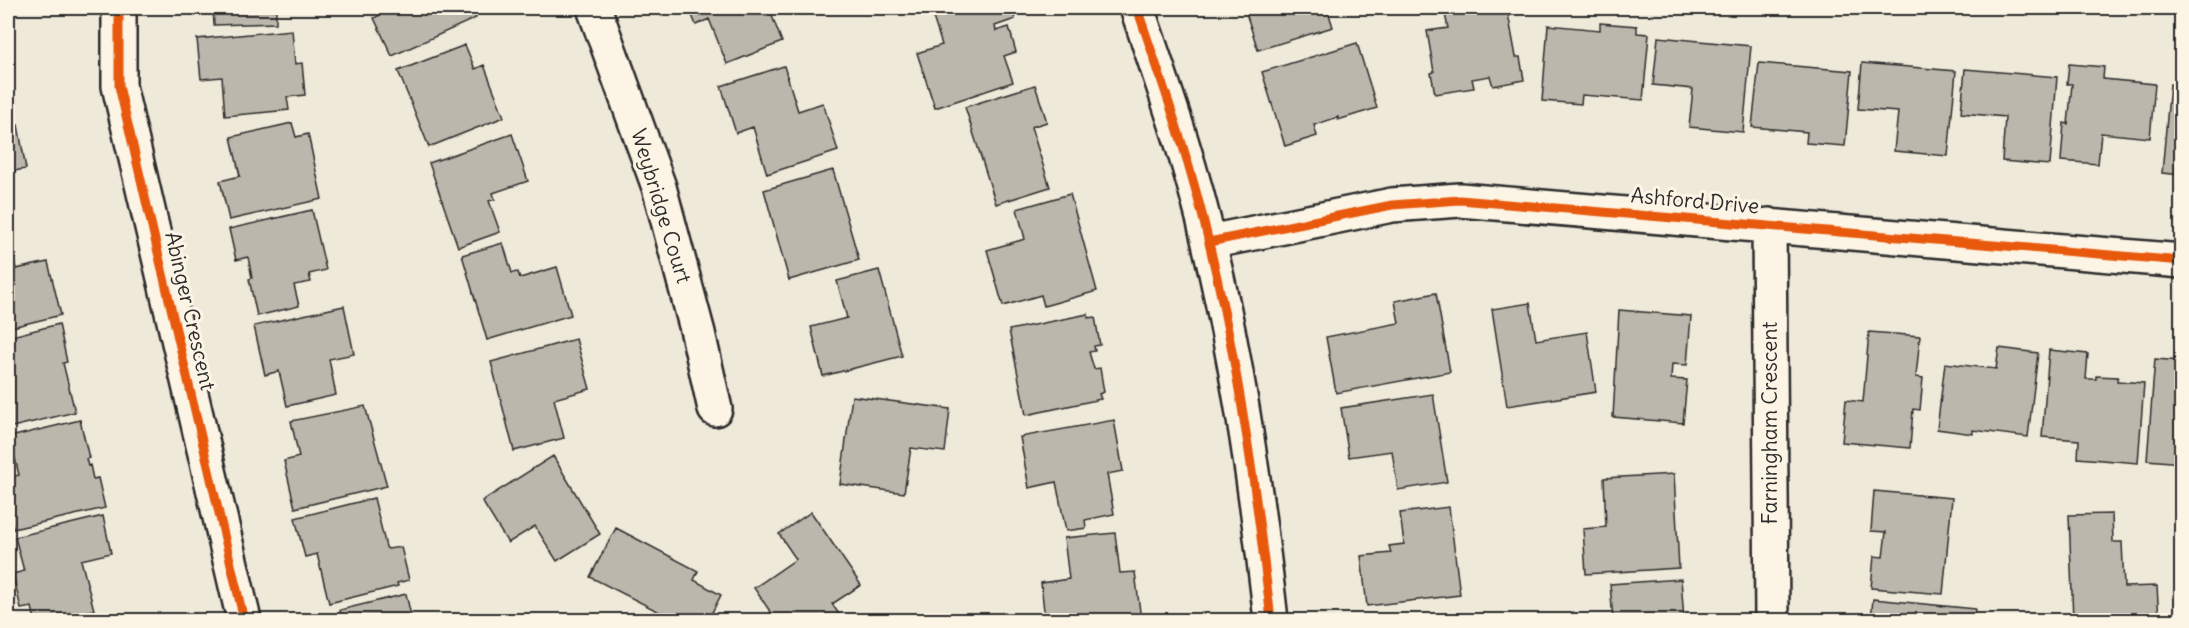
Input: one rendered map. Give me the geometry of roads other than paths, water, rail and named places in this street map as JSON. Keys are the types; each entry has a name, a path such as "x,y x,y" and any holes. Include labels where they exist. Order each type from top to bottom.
{"street":[{"name":"Abinger Crescent","path":"119,8 119,86 244,621"},
{"name":"Weybridge Court","path":"594,8 659,187 698,333 715,409"},
{"path":"1137,8 1183,145 1209,242 1249,454 1271,621"},
{"name":"Ashford Drive","path":"1209,242 1392,205 1460,200 2181,261"},
{"name":"Farningham Crescent","path":"1769,225 1772,621"}]}
